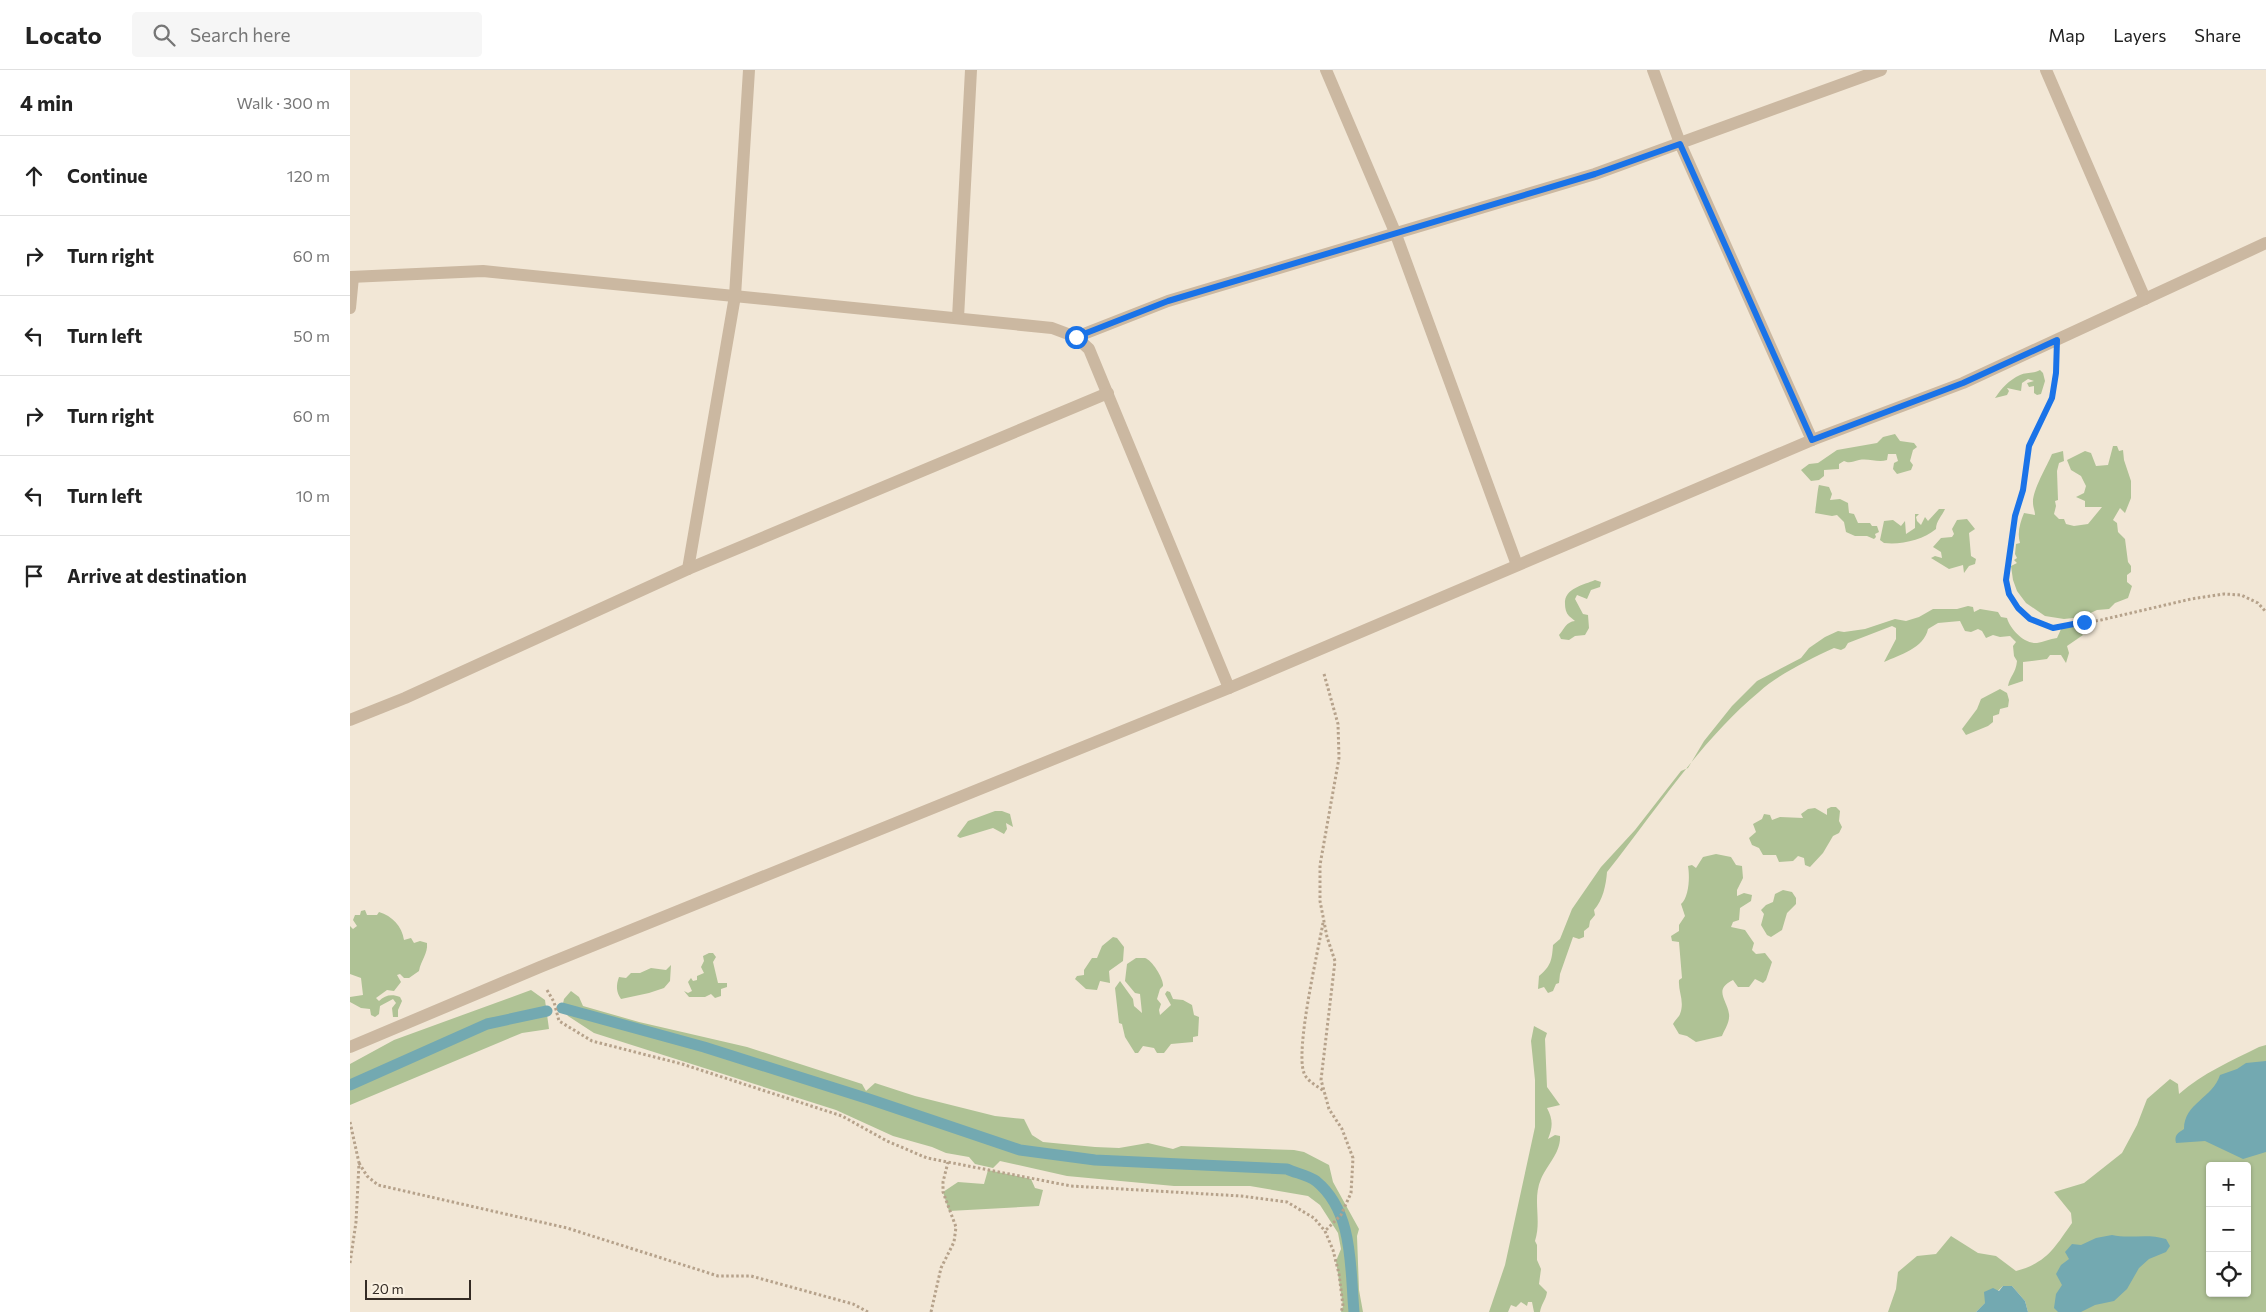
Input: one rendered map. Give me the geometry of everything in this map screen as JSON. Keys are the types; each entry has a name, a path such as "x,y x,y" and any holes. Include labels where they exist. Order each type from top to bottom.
{"street":[{"path":"688,569 735,296 749,70"},
{"path":"958,318 971,70"},
{"path":"1326,70 1395,232 1518,565"},
{"path":"1652,70 1680,144 1812,440"},
{"path":"1076,337 1168,301 1595,174 1882,70"},
{"path":"2046,70 2145,299"},
{"path":"350,1047 540,967 1229,688 1812,440 1963,383 2266,243"},
{"path":"350,308 351,277 483,271 1052,328 1076,337 1090,349 1229,688"},
{"path":"350,720 405,698 688,569 1108,392"}],"path":[{"path":"2057,340 2056,373 2052,398 2029,446 2023,490 2015,516 2006,580 2009,594 2018,608 2030,619 2053,628 2102,620 2191,599 2224,594 2242,594 2258,603 2266,612"},
{"path":"1320,649 1325,677 1338,724 1339,758 1320,865 1320,901 1327,937 1335,961 1321,1080 1329,1109 1342,1129 1354,1158 1351,1193 1341,1215 1325,1230"},
{"path":"1324,920 1308,1006 1302,1058 1304,1073 1324,1092"},
{"path":"540,967 559,1021 592,1042 682,1064 842,1116 887,1141 927,1158 1071,1186 1242,1196 1287,1202 1314,1218 1325,1230 1334,1250 1339,1274 1343,1306 1340,1312"},
{"path":"350,1122 359,1163 358,1206 350,1262"},
{"path":"931,1312 942,1268 954,1242 956,1227 943,1192 943,1182 948,1162"},
{"path":"359,1163 367,1176 378,1185 567,1228 718,1276 751,1276 854,1304 868,1312"}],"green space":[{"path":"2040,370 2045,381 2041,394 2037,395 2034,393 2034,386 2029,387 2027,383 2034,381 2028,379 2022,383 2021,391 2007,388 2009,391 2007,395 1995,398 2016,377"},
{"path":"1895,434 1900,441 1914,443 1917,447 1913,450 1910,461 1913,465 1911,470 1897,474 1893,469 1894,463 1898,461 1896,454 1888,454 1887,460 1884,461 1844,461 1839,464 1839,469 1824,470 1824,476 1819,480 1811,481 1801,470 1809,464 1818,463 1837,450 1877,443 1883,437"},
{"path":"2113,446 2117,446 2119,451 2123,450 2124,460 2131,481 2131,498 2125,513 2120,508 2113,520 2117,523 2118,532 2125,539 2128,562 2131,566 2131,572 2127,575 2127,582 2132,586 2128,598 2115,603 2109,609 2097,610 2082,617 2064,619 2045,616 2026,603 2017,591 2013,580 2011,566 2017,563 2014,560 2017,558 2015,554 2016,544 2020,543 2019,528 2021,520 2024,513 2035,515 2033,498 2040,478 2052,454 2063,451 2064,461 2059,463 2057,471 2058,500 2055,501 2054,514 2059,519 2064,519 2066,524 2074,526 2088,524 2102,507 2085,507 2085,501 2076,497 2084,493 2086,486 2081,476 2071,470 2067,460 2085,451 2091,453 2096,466 2108,465"},
{"path":"1819,485 1829,487 1832,494 1830,500 1840,499 1848,503 1849,513 1854,514 1858,523 1870,523 1872,526 1877,526 1879,532 1875,534 1876,537 1874,539 1867,536 1855,536 1846,532 1844,522 1837,515 1815,513"},
{"path":"1939,509 1945,509 1936,529 1931,533 1912,541 1884,543 1880,540 1884,521 1893,520 1901,526 1905,521 1906,534 1915,528 1915,514 1919,514 1916,517 1921,525 1925,517 1928,521"},
{"path":"1967,519 1975,529 1969,533 1971,556 1976,559 1975,564 1969,566 1964,573 1963,565 1949,569 1931,558 1935,556 1942,558 1941,552 1933,547 1941,538 1952,537 1954,534 1952,529 1957,520"},
{"path":"1595,580 1601,582 1600,587 1591,590 1587,599 1577,595 1575,599 1583,614 1588,615 1589,628 1585,635 1575,636 1569,640 1561,639 1559,635 1566,626 1575,621 1566,610 1565,604 1568,594 1576,588"},
{"path":"1968,606 1973,607 1974,612 1980,609 1998,612 2001,617 2007,618 2011,627 2018,635 2032,643 2057,638 2062,627 2082,623 2079,631 2083,635 2067,646 2069,653 2066,663 2061,655 2050,655 2047,659 2023,662 2023,681 2008,686 2017,661 2014,656 2013,646 2016,642 2010,636 2000,637 1993,635 1986,638 1982,631 1978,629 1971,632 1965,631 1960,621 1938,623 1928,629 1926,636 1917,646 1884,662 1896,639 1896,628 1892,626 1848,643 1841,650 1834,648 1776,679 1737,711 1691,763 1704,741 1732,706 1757,681 1801,658 1809,648 1838,631 1865,629 1895,619 1906,621 1919,617 1933,609 1957,609"},
{"path":"2000,689 2007,693 2008,707 2000,709 1999,714 1993,716 1993,722 1988,726 1966,735 1962,729 1977,709 1981,699"},
{"path":"1686,769 1607,872 1600,902 1594,910 1595,915 1590,921 1589,927 1584,931 1584,937 1579,939 1573,937 1560,974 1559,983 1556,984 1553,991 1548,993 1544,987 1538,989 1539,976 1550,962 1553,945 1560,939 1572,909 1601,867 1635,830 1681,771"},
{"path":"1836,807 1840,811 1839,821 1842,827 1810,867 1805,865 1804,858 1798,856 1793,861 1779,862 1776,855 1763,855 1759,848 1752,845 1749,838 1756,832 1753,824 1762,819 1764,814 1770,815 1772,820 1780,817 1803,818 1801,814 1808,809 1815,808 1827,815 1827,809"},
{"path":"995,811 1010,814 1013,827 1006,823 1007,829 1004,834 993,828 960,838 957,836 968,821"},
{"path":"1716,854 1731,857 1736,865 1742,866 1743,878 1737,890 1737,896 1744,893 1752,895 1751,901 1740,908 1739,920 1733,922 1731,927 1745,930 1754,943 1752,950 1756,954 1765,953 1772,962 1766,980 1763,983 1755,979 1749,987 1738,987 1733,980 1724,987 1722,991 1729,1017 1722,1036 1696,1042 1687,1036 1679,1034 1673,1024 1681,1009 1682,1001 1679,980 1682,978 1679,942 1672,941 1671,936 1679,931 1679,925 1685,916 1681,904 1686,897 1689,876 1688,866 1692,865 1696,868 1703,857"},
{"path":"1783,890 1792,892 1796,898 1796,904 1787,913 1782,930 1771,937 1767,935 1761,925 1764,914 1761,910 1773,902 1775,894"},
{"path":"365,910 367,915 377,915 379,912 392,919 399,926 404,940 411,938 414,943 420,941 427,943 419,971 409,978 404,978 400,974 397,975 401,982 394,991 387,990 376,998 379,1001 389,996 400,997 402,1001 398,1010 398,1017 393,1017 392,1008 396,1003 393,999 380,1006 379,1014 375,1017 371,1015 370,1009 361,1008 350,1002 350,997 363,995 361,978 350,974 350,926 353,929 357,926 353,920 355,915 360,915 361,911"},
{"path":"1113,937 1117,938 1124,947 1123,961 1109,971 1110,983 1100,981 1097,990 1086,989 1075,979 1077,976 1084,975 1084,970 1092,958 1097,958 1102,946"},
{"path":"713,953 716,957 713,962 718,983 727,983 727,987 721,989 721,996 715,998 711,994 705,997 689,997 684,991 688,993 692,991 688,982 691,978 693,981 697,980 697,976 704,973 701,967 704,961 703,956"},
{"path":"1136,958 1148,959 1162,979 1163,986 1157,999 1161,1004 1160,1015 1171,1005 1165,994 1167,991 1170,992 1173,999 1183,1000 1192,1005 1194,1015 1199,1017 1198,1036 1193,1037 1193,1042 1171,1044 1164,1053 1157,1053 1154,1048 1143,1046 1138,1053 1135,1053 1125,1037 1122,1024 1119,1023 1115,988 1120,981 1133,999 1134,1006 1142,1013 1140,994 1135,993 1125,981 1127,964"},
{"path":"671,965 670,981 664,988 621,999 617,988 619,977 626,978 631,973 640,973 651,968 666,970"},
{"path":"531,990 545,1000 549,1029 522,1033 350,1105 350,1064 394,1040"},
{"path":"571,991 579,997 583,1006 639,1022 747,1047 862,1084 866,1091 875,1083 915,1096 995,1116 1024,1119 1032,1135 1043,1142 1119,1148 1148,1143 1173,1149 1181,1146 1294,1150 1304,1152 1329,1165 1333,1182 1359,1229 1357,1236 1359,1290 1363,1312 1341,1312 1343,1306 1336,1261 1341,1249 1338,1233 1320,1205 1308,1196 1250,1186 1174,1186 1067,1176 1000,1161 993,1168 975,1164 969,1157 946,1153 893,1136 836,1110 594,1033 568,1016 562,1008 564,999"},
{"path":"1534,1026 1547,1033 1545,1039 1547,1087 1560,1105 1547,1108 1552,1123 1548,1139 1555,1135 1560,1136 1560,1142 1541,1179 1537,1194 1538,1225 1535,1241 1537,1245 1537,1260 1541,1269 1539,1284 1547,1292 1540,1312 1534,1312 1532,1302 1528,1302 1527,1306 1521,1302 1516,1307 1511,1305 1508,1312 1489,1312 1505,1265 1535,1127 1535,1080 1531,1041"},
{"path":"2266,1045 2266,1312 2028,1312 2025,1301 2012,1286 2003,1286 1976,1312 1888,1312 1896,1289 1898,1272 1917,1256 1936,1254 1951,1236 1978,1253 1996,1256 2016,1271 2043,1258 2055,1247 2072,1223 2071,1213 2054,1192 2084,1183 2122,1153 2137,1125 2147,1099 2170,1079 2178,1084 2179,1094 2228,1062"},
{"path":"988,1170 1031,1179 1035,1188 1043,1190 1039,1206 949,1211 943,1192 958,1182 984,1184"}],"water":[{"path":"2266,1061 2266,1152 2243,1159 2205,1141 2176,1143 2176,1136 2184,1129 2185,1120 2189,1113 2216,1083 2220,1075 2237,1069 2246,1063"},
{"path":"2112,1235 2159,1237 2166,1239 2170,1246 2166,1252 2149,1259 2139,1268 2127,1289 2114,1301 2095,1305 2081,1312 2058,1312 2054,1308 2056,1294 2062,1285 2056,1274 2061,1265 2069,1259 2065,1252 2072,1244 2081,1245 2096,1238"},
{"path":"2003,1286 2012,1286 2025,1301 2028,1312 1976,1312 1985,1303 1984,1292 1993,1288 1999,1291"}],"waterway":[{"path":"562,1008 704,1047 869,1099 1020,1150 1095,1160 1287,1169 1316,1181 1337,1208 1344,1224 1348,1242 1354,1312"},
{"path":"350,1085 487,1024 547,1011"}],"route":[{"path":"1076,337 1168,301 1595,174 1680,144 1812,440 1963,383 2057,340 2056,373 2052,398 2029,446 2023,490 2015,516 2006,580 2009,594 2018,608 2030,619 2053,628 2084,622"}]}
